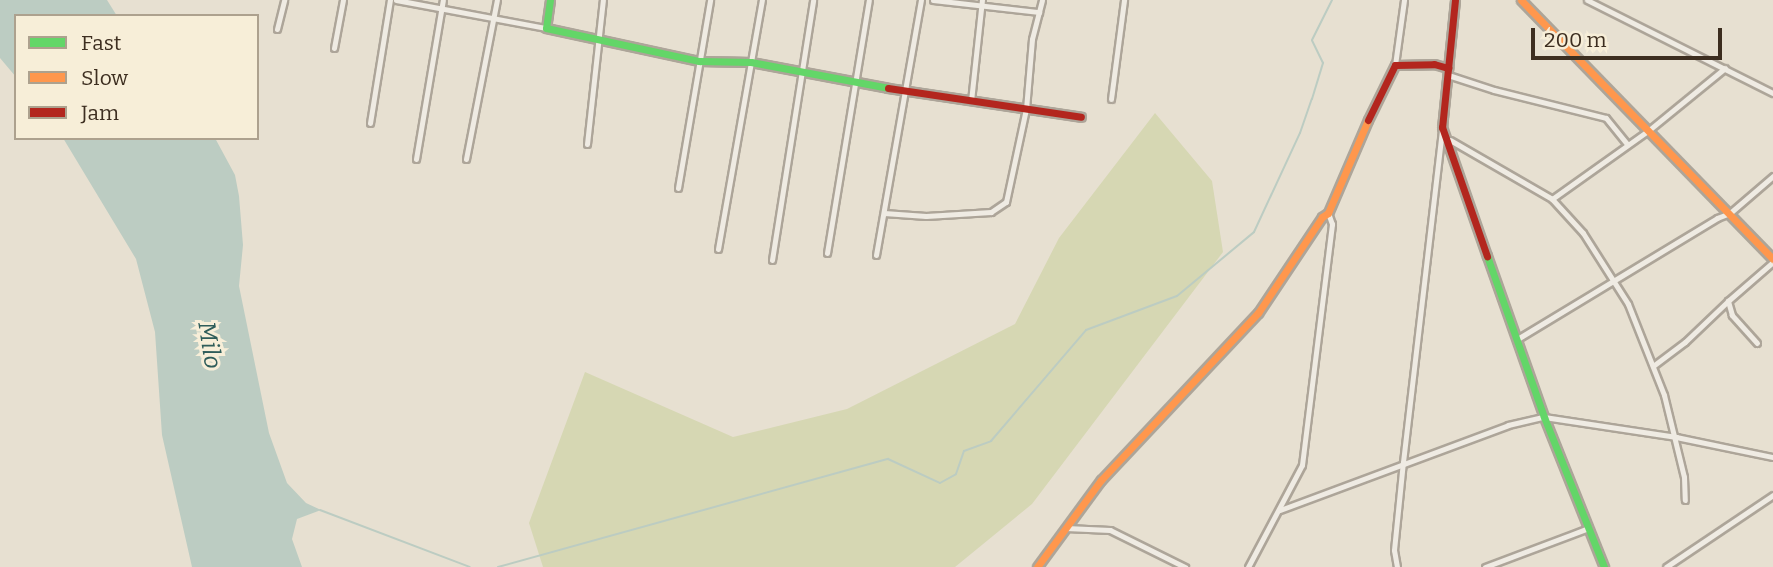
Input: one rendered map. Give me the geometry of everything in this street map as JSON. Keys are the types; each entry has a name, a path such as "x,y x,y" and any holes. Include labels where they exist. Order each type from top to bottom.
{"street":[{"path":"277,29 284,0"},
{"path":"334,48 343,0"},
{"path":"370,123 393,0 546,28 699,61 751,62 905,91 1081,117"},
{"path":"416,159 443,0"},
{"path":"467,159 497,0"},
{"path":"546,28 550,0"},
{"path":"587,144 604,0"},
{"path":"678,188 710,0"},
{"path":"719,250 762,0"},
{"path":"772,260 813,0"},
{"path":"827,253 869,0"},
{"path":"876,255 921,0"},
{"path":"933,0 982,3 1039,12"},
{"path":"884,213 926,216 991,212 1006,202 1026,109 1032,39 1042,0"},
{"path":"1111,99 1124,0"},
{"path":"1037,567 1101,480 1258,313 1322,216 1328,213 1374,105 1395,65 1404,0"},
{"path":"1396,567 1394,550 1403,462 1443,127 1455,0"},
{"path":"1521,0 1773,260 1685,342 1653,366"},
{"path":"1587,0 1773,93"},
{"path":"971,101 982,3"},
{"path":"1395,65 1434,65 1494,90 1606,118 1627,144"},
{"path":"1552,199 1649,130 1725,68"},
{"path":"1443,127 1450,140 1544,416 1604,567"},
{"path":"1450,140 1552,199 1583,233 1628,304 1653,366 1676,437 1685,500"},
{"path":"1519,338 1613,279 1730,214 1773,176"},
{"path":"1248,567 1302,465 1332,224 1328,213"},
{"path":"1728,301 1732,315 1756,343"},
{"path":"1280,510 1403,462 1508,425 1544,416 1676,437 1773,457"},
{"path":"1666,567 1773,495"},
{"path":"1066,528 1110,530 1185,567"},
{"path":"1485,567 1589,528"}],"green space":[{"path":"1155,113 1212,181 1223,252 1032,504 955,567 543,567 529,523 585,372 733,437 847,409 1015,324 1059,238"}],"water":[{"path":"0,0 107,0 116,14 14,14 14,75 0,58"},
{"name":"Milo","path":"64,140 216,140 235,175 239,196 243,245 239,286 269,433 287,483 306,503 321,510 297,519 292,539 302,567 192,567 162,435 155,332 136,259"}],"waterway":[{"path":"498,567 888,459 940,483 956,474 964,451 991,441 1086,330 1177,296 1254,232 1300,133 1312,99 1323,63 1312,40 1332,0"},
{"path":"320,510 470,567"}],"traffic: fast":[{"path":"550,0 546,28 699,61 751,62 888,88"},
{"path":"1487,256 1544,417 1604,567"}],"traffic: slow":[{"path":"1521,0 1773,259"},
{"path":"1037,567 1101,480 1258,313 1322,217 1328,213 1368,120"}],"traffic: jam":[{"path":"1455,0 1442,127 1487,256"},
{"path":"1368,120 1395,65 1434,64 1448,68"},
{"path":"888,88 1081,117"}]}
